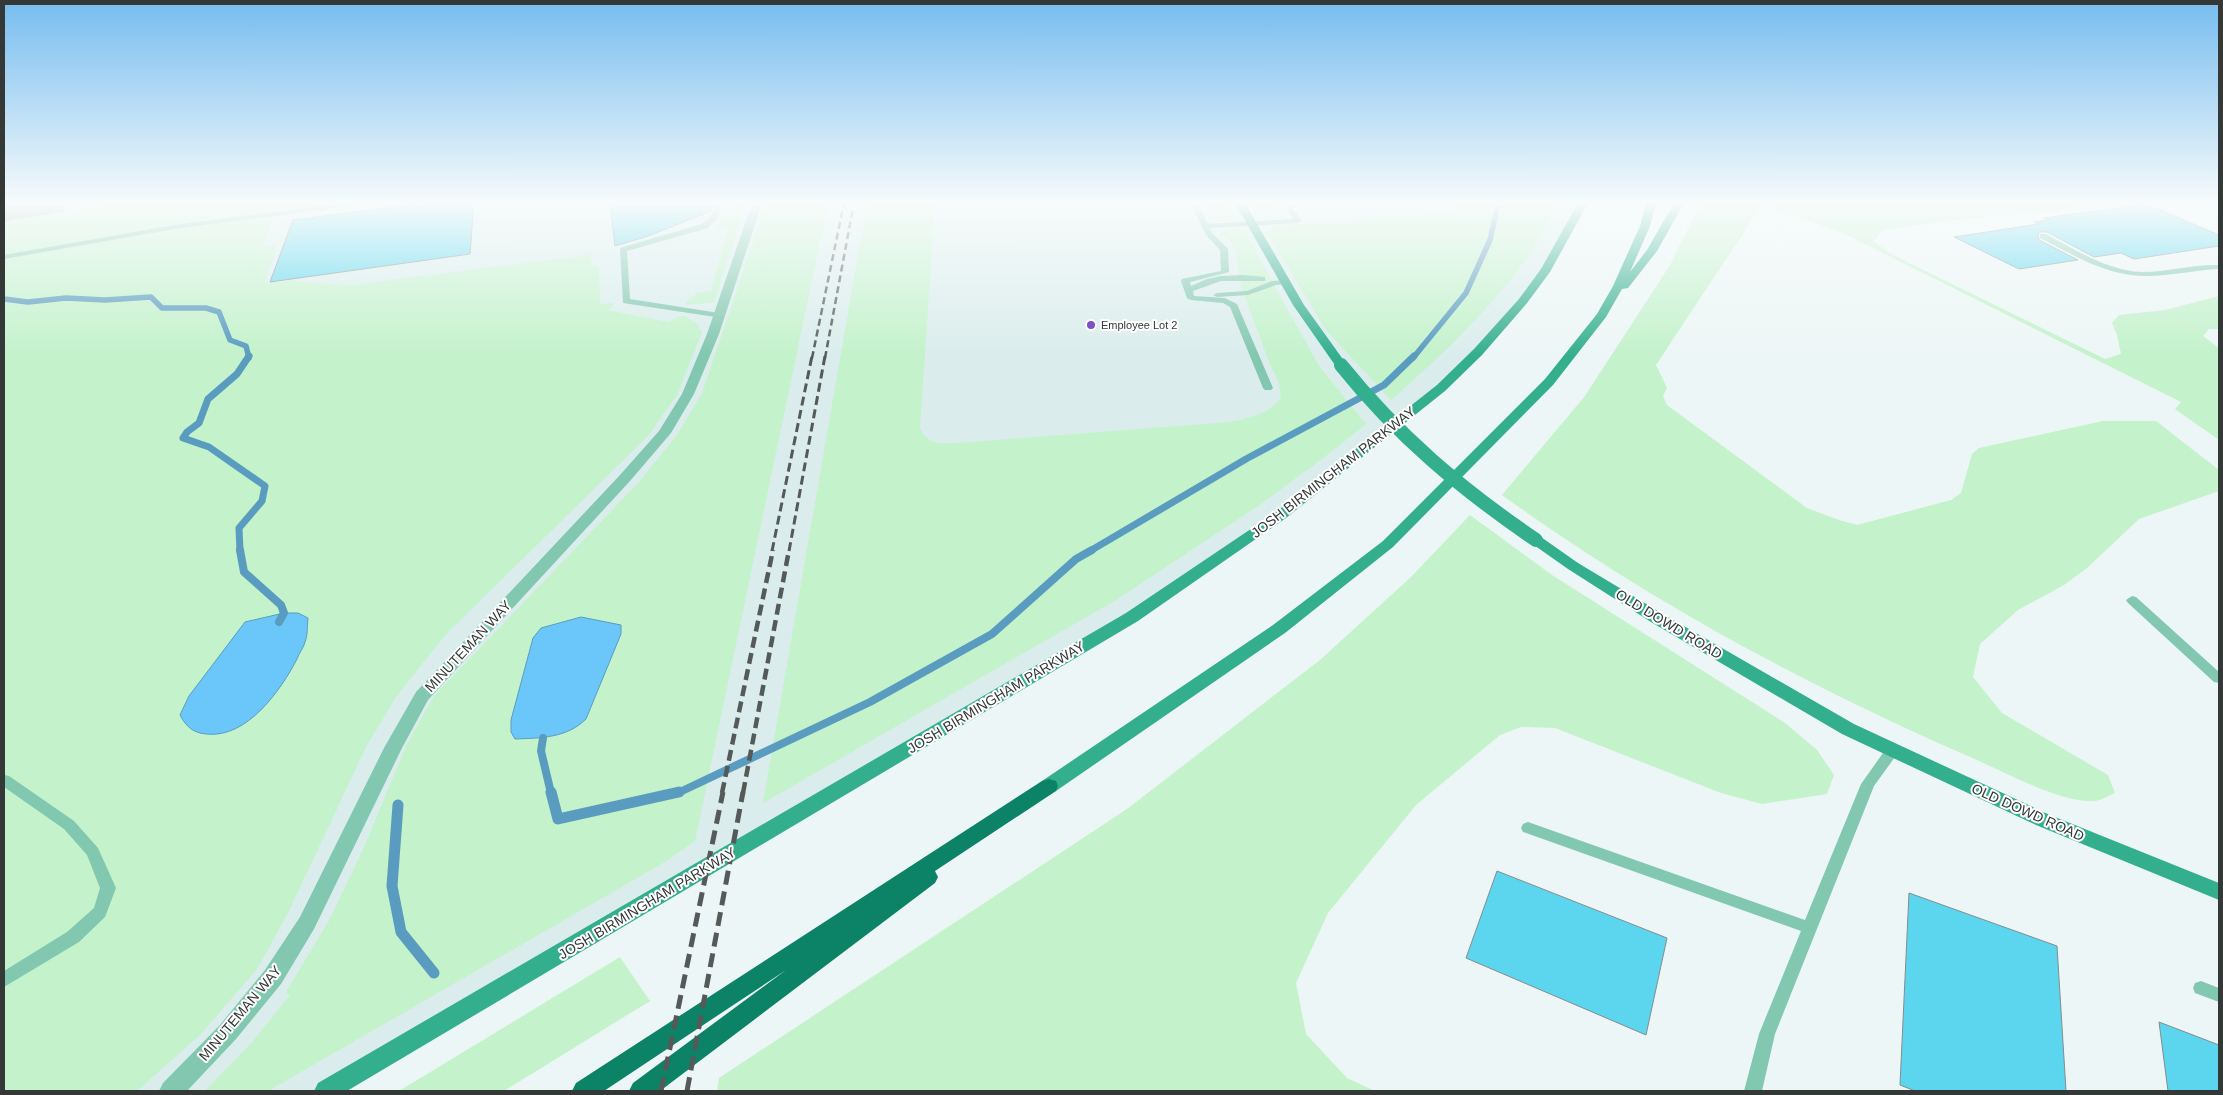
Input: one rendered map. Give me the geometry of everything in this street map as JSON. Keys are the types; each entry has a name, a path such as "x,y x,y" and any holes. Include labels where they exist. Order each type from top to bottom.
{"highway":[{"path":"584,1091 1049,786"},
{"path":"641,1091 1049,786"}],"main road":[{"name":"OLD DOWD ROAD","path":"1266,254 1280,283 1324,344 1378,410 1425,455 1484,504 1573,566 1657,618 1848,729 2043,820 2219,892"},
{"name":"JOSH BIRMINGHAM PARKWAY","path":"326,1091 1132,617 1281,515 1441,388 1478,352 1522,301 1556,254"},
{"path":"1602,315 1632,254"},
{"path":"1049,786 1279,629 1388,544 1549,382 1650,254"}],"street":[{"name":"MINUTEMAN WAY","path":"171,1091 228,1032 273,977 306,923 393,748 422,696 625,478 664,433 688,394 719,316 740,254"}],"lane":[{"path":"4,258 25,254"},
{"path":"623,254 626,301 719,316"},
{"path":"1224,254 1225,272 1185,281 1195,291 1207,296 1248,293 1280,283"},
{"path":"2081,254 2110,268 2129,274 2219,268"},
{"path":"1195,291 1254,283 1262,279 1280,283"},
{"path":"1195,291 1231,303 1240,319 1268,388"},
{"path":"2132,600 2219,679"},
{"path":"1753,1091 1767,1034 1868,784 1893,750"},
{"path":"4,780 69,825 93,852 108,888 100,912 73,937 4,980"},
{"path":"1528,828 1810,928"},
{"path":"2201,988 2219,995"}],"shaded area":[{"path":"4,254 1555,254 1546,270 1441,388 1211,563 551,960 326,1091 4,1091"}],"green space":[{"path":"4,254 275,254 264,284 294,280 296,282 352,285 591,254 592,267 599,266 600,304 615,304 608,310 668,322 680,316 686,316 696,323 702,332 677,395 648,436 446,634 396,697 366,747 288,913 257,969 200,1035 137,1091 4,1091"},
{"path":"721,254 729,254 714,302 686,305 685,303 697,293 711,291"},
{"path":"749,254 817,254 695,841 663,863 268,1091 205,1091 254,1040 290,995 286,992 330,919 365,845 406,746 434,696 638,483 677,435 702,393"},
{"path":"858,254 932,254 920,428 927,438 936,442 958,443 1230,422 1251,417 1272,407 1281,397 1279,383 1241,287 1236,254 1257,254 1319,366 1366,424 1261,504 1116,600 763,803"},
{"path":"1280,254 1529,254 1485,310 1438,358 1391,400 1326,330"},
{"path":"1675,254 1729,254 1656,365 1667,388 1663,396 1667,405 1807,508 1839,520 1857,525 1951,500 1961,493 1972,454 1979,448 2103,421 2156,421 2219,470 2219,491 2139,519 2087,568 2064,585 2018,610 1980,644 1973,677 2002,713 2108,775 2115,793 2094,801 2051,793 1854,703 1733,641 1674,607 1558,534 1502,495 1585,396"},
{"path":"1885,254 1891,254 2105,359 2121,354 2112,323 2119,315 2165,310 2219,296 2219,329 2209,329 2203,336 2219,348 2219,440 2175,409 2181,402"},
{"path":"1470,515 1552,575 1785,723 1817,750 1834,775 1827,794 1762,804 1721,793 1555,728 1521,727 1500,735 1416,805 1328,913 1296,983 1306,1034 1347,1078 1375,1091 717,1091 719,1078 1127,809 1320,660 1411,577"},
{"path":"620,957 650,1001 504,1091 399,1091"}],"water":[{"path":"284,613 298,613 308,618 307,636 304,646 290,671 272,698 249,721 235,729 221,733 206,734 191,729 180,715 189,696 245,622"},
{"path":"581,617 621,625 621,634 586,719 571,730 553,736 515,739 511,732 511,720 533,638 541,628"}],"building":[{"path":"280,254 469,254 270,282"},
{"path":"1989,254 2066,254 2078,260 2019,269"},
{"path":"2089,254 2114,254 2094,257"},
{"path":"2123,254 2166,254 2134,259"},
{"path":"1497,871 1667,938 1646,1035 1466,958"},
{"path":"1909,893 2057,946 2066,1091 1915,1091 1900,1085"},
{"path":"2159,1022 2219,1045 2219,1091 2168,1091"}],"waterway":[{"path":"1413,358 1466,293 1484,254"},
{"path":"4,299 28,302 66,298 105,300 151,297 162,308 206,308 219,312 230,340 246,346 249,357"},
{"path":"1090,551 1246,459 1384,385 1414,356"},
{"path":"240,551 239,528 262,501 265,486 209,447 183,438 187,432 199,423 208,399 237,374 249,357"},
{"path":"240,550 244,572 281,605 284,613 279,622"},
{"path":"674,793 682,791 870,702 992,634 1076,559 1092,550"},
{"path":"543,738 541,751 551,793"},
{"path":"551,792 558,819 679,792"},
{"path":"398,805 392,886 401,932 434,973"}],"railway":[{"path":"812,358 833,254"},
{"path":"825,358 844,254"},
{"path":"772,551 812,356"},
{"path":"789,551 825,356"},
{"path":"722,793 773,550"},
{"path":"743,793 789,550"},
{"path":"661,1091 723,792"},
{"path":"687,1091 743,792"}],"place":[{"name":"Employee Lot 2","path":"1091,325"}]}
